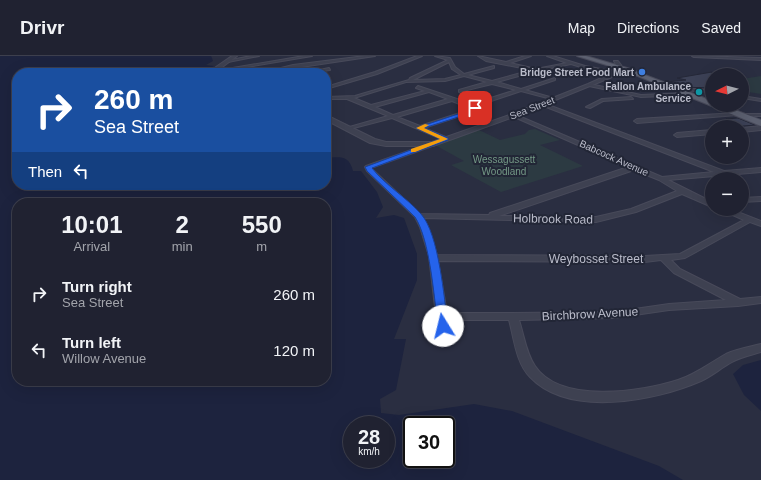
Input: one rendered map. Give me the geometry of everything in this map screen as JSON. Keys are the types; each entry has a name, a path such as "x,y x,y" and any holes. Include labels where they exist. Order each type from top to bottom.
{"main road":[{"path":"580,56 615,66 705,101"},
{"path":"734,112 761,123"}],"street":[{"path":"218,68 235,56"},
{"path":"228,61 257,56"},
{"path":"241,68 310,56"},
{"path":"284,68 373,56"},
{"path":"331,87 373,74 420,56"},
{"path":"437,56 450,60 449,61 456,71 464,75 555,99"},
{"path":"480,56 487,60 536,70"},
{"path":"506,64 529,56"},
{"path":"549,56 571,63 615,66 618,56"},
{"path":"694,56 761,59"},
{"path":"331,98 349,98 406,81 449,61"},
{"path":"461,91 536,70 571,63"},
{"name":"Sea Street","path":"418,216 369,170 368,167 514,115 590,85 610,76 615,66"},
{"path":"406,81 442,80 493,67"},
{"path":"414,78 419,80"},
{"path":"472,106 554,80"},
{"path":"590,85 632,95 646,96"},
{"path":"418,87 472,106 476,109 419,128"},
{"path":"676,89 705,91"},
{"path":"370,107 430,91"},
{"path":"588,107 605,100 688,94"},
{"path":"349,98 446,139"},
{"path":"749,98 761,100"},
{"path":"348,129 453,99"},
{"path":"543,104 719,172"},
{"path":"637,121 739,114 761,115"},
{"name":"Babcock Avenue","path":"514,115 635,167 705,201"},
{"path":"331,120 366,139 378,143 433,144"},
{"path":"749,129 761,128"},
{"path":"677,135 705,133"},
{"path":"489,217 635,167"},
{"path":"735,172 761,170"},
{"path":"661,179 705,175"},
{"name":"Holbrook Road","path":"418,216 582,220 611,219 682,191"},
{"path":"749,200 761,199"},
{"path":"418,216 426,230 433,258 444,336"},
{"path":"740,216 761,224"},
{"name":"Weybosset Street","path":"433,258 664,258 682,256 750,220"},
{"path":"664,258 677,271 738,303"},
{"name":"Birchbrow Avenue","path":"441,316 513,317 614,315 680,306 738,303 761,300"},
{"path":"513,317 528,364 534,374 555,388 588,396 610,398 632,396 672,387 700,376 730,358 761,348"}],"green space":[{"path":"761,76 761,94 749,92 749,78"},
{"name":"Wessagussett Woodland","path":"535,129 560,140 540,145 583,166 501,192 451,165 464,161 435,145 479,130 500,140 525,134 529,130"}],"water":[{"path":"0,56 211,56 213,61 206,65 214,66 210,68 12,68 12,190 331,190 331,158 343,158 349,162 353,171 361,171 377,192 383,207 376,218 394,215 404,218 417,254 417,280 394,339 406,339 396,390 380,399 381,413 399,415 474,404 512,411 659,466 683,480 0,480"},
{"path":"761,360 761,411 744,395 733,374 743,365"}],"building":[{"path":"705,73 705,88 679,87 666,82 686,80 677,78"},
{"path":"738,118 743,120 728,120 726,119"}],"slow traffic":[{"path":"413,150 446,139 419,128 427,125"}],"place":[{"name":"Bridge Street Food Mart","path":"642,72"},
{"name":"Fallon Ambulance Service","path":"699,92"}],"route":[{"path":"443,326 433,258 423,222 369,170 368,167 446,139 419,128 475,110 475,108"}]}
